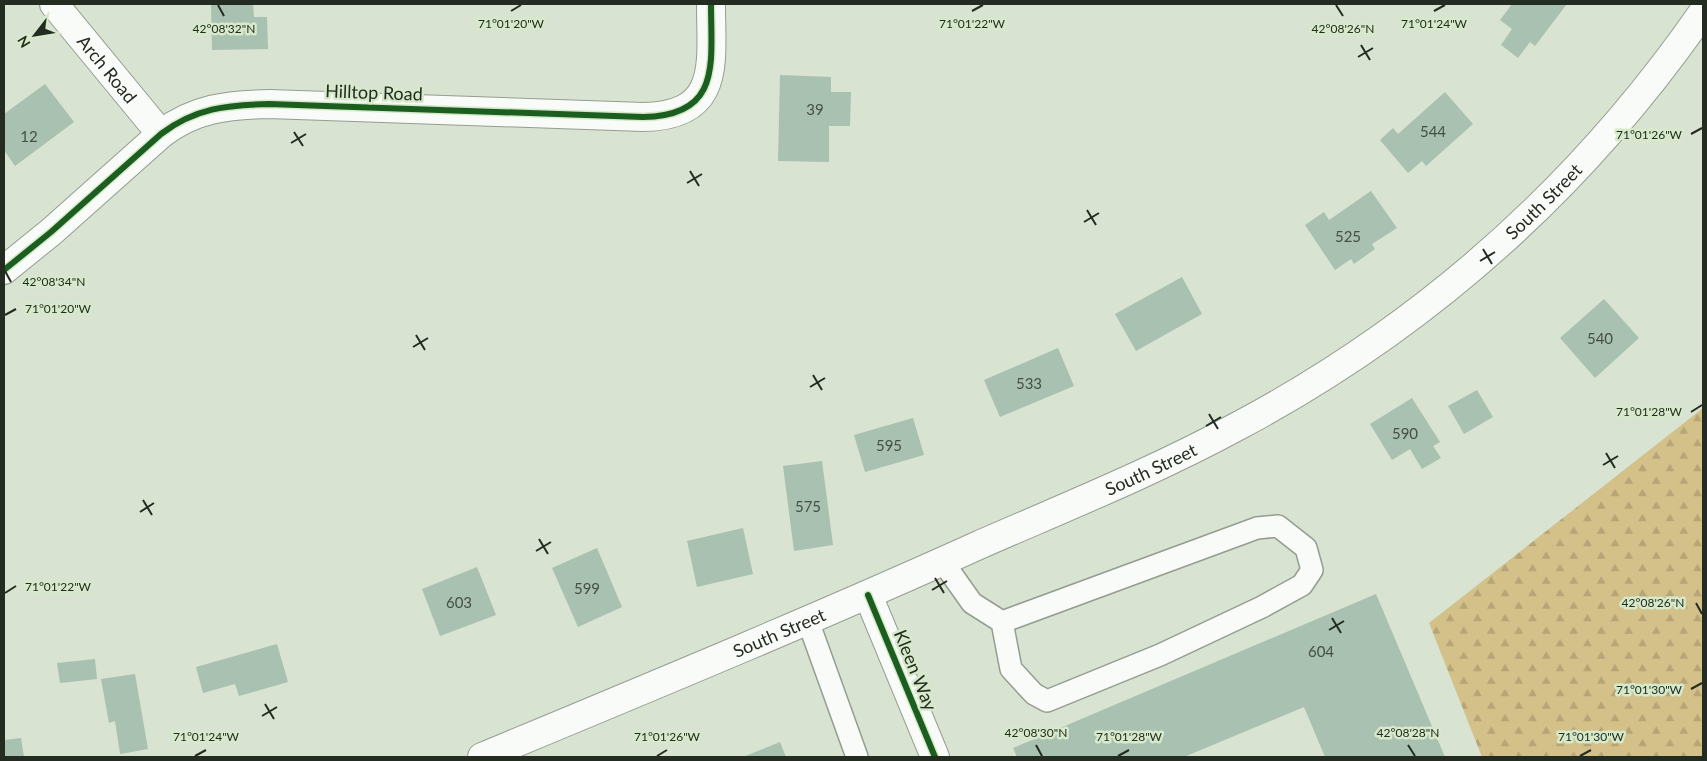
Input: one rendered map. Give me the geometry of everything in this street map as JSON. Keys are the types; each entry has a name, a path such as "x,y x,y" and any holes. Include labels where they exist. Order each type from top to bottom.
{"main road":[{"name":"Arch Road","path":"54,4 161,134"},
{"name":"Hilltop Road","path":"4,270 51,232 161,134 174,124 204,110 244,104 269,104 643,117 668,116 682,111 692,104 706,85 711,60 711,4"},
{"name":"South Street","path":"482,757 808,621 1162,464 1237,427 1312,384 1380,340 1416,313 1516,230 1566,181 1638,101 1703,12"},
{"name":"Kleen Way","path":"868,595 935,757"}],"lane":[{"path":"943,562 972,603 1002,622 1012,669 1034,694 1047,701 1160,655 1262,607 1302,586 1312,570 1306,548 1278,526 1257,528 1002,622"},
{"path":"808,621 857,757"}],"green space":[{"path":"1703,408 1703,757 1482,757 1429,623"}],"building":[{"path":"211,4 253,4 254,17 267,17 268,49 212,50"},
{"path":"1512,4 1567,4 1535,46 1530,42 1518,58 1501,45 1512,29 1500,20"},
{"path":"780,75 831,77 831,92 851,92 850,126 829,126 829,162 778,161"},
{"path":"45,84 74,122 15,166 4,150 4,114"},
{"path":"1445,92 1473,124 1426,166 1422,161 1408,173 1380,140 1393,128 1398,134"},
{"path":"1371,191 1397,228 1372,244 1375,249 1354,264 1351,259 1335,270 1305,225 1324,212 1329,220"},
{"path":"1182,277 1202,314 1136,351 1115,314"},
{"path":"1604,299 1639,338 1595,378 1560,338"},
{"path":"1058,348 1074,386 1000,417 984,380"},
{"path":"1477,390 1493,417 1464,434 1448,406"},
{"path":"1412,398 1440,442 1433,446 1441,458 1422,469 1410,449 1392,460 1370,424"},
{"path":"913,418 924,455 865,472 854,435"},
{"path":"822,461 833,545 794,551 783,466"},
{"path":"743,528 753,574 697,587 687,541"},
{"path":"597,548 622,607 578,627 552,568"},
{"path":"477,567 496,615 440,636 422,589"},
{"path":"1376,594 1445,757 1325,757 1304,707 1184,757 1017,757 1013,748"},
{"path":"277,644 288,682 239,696 235,684 203,693 196,667"},
{"path":"95,659 97,679 60,683 57,663"},
{"path":"135,674 148,749 120,754 115,721 109,723 101,679"},
{"path":"21,738 24,757 4,757 4,740"},
{"path":"780,742 786,757 743,757"}],"cycle path":[{"path":"4,270 51,232 161,134 186,118 199,113 239,105 269,104 643,117 669,114 687,107 699,96 707,82 711,46 711,4"},
{"path":"868,595 935,757"}]}
